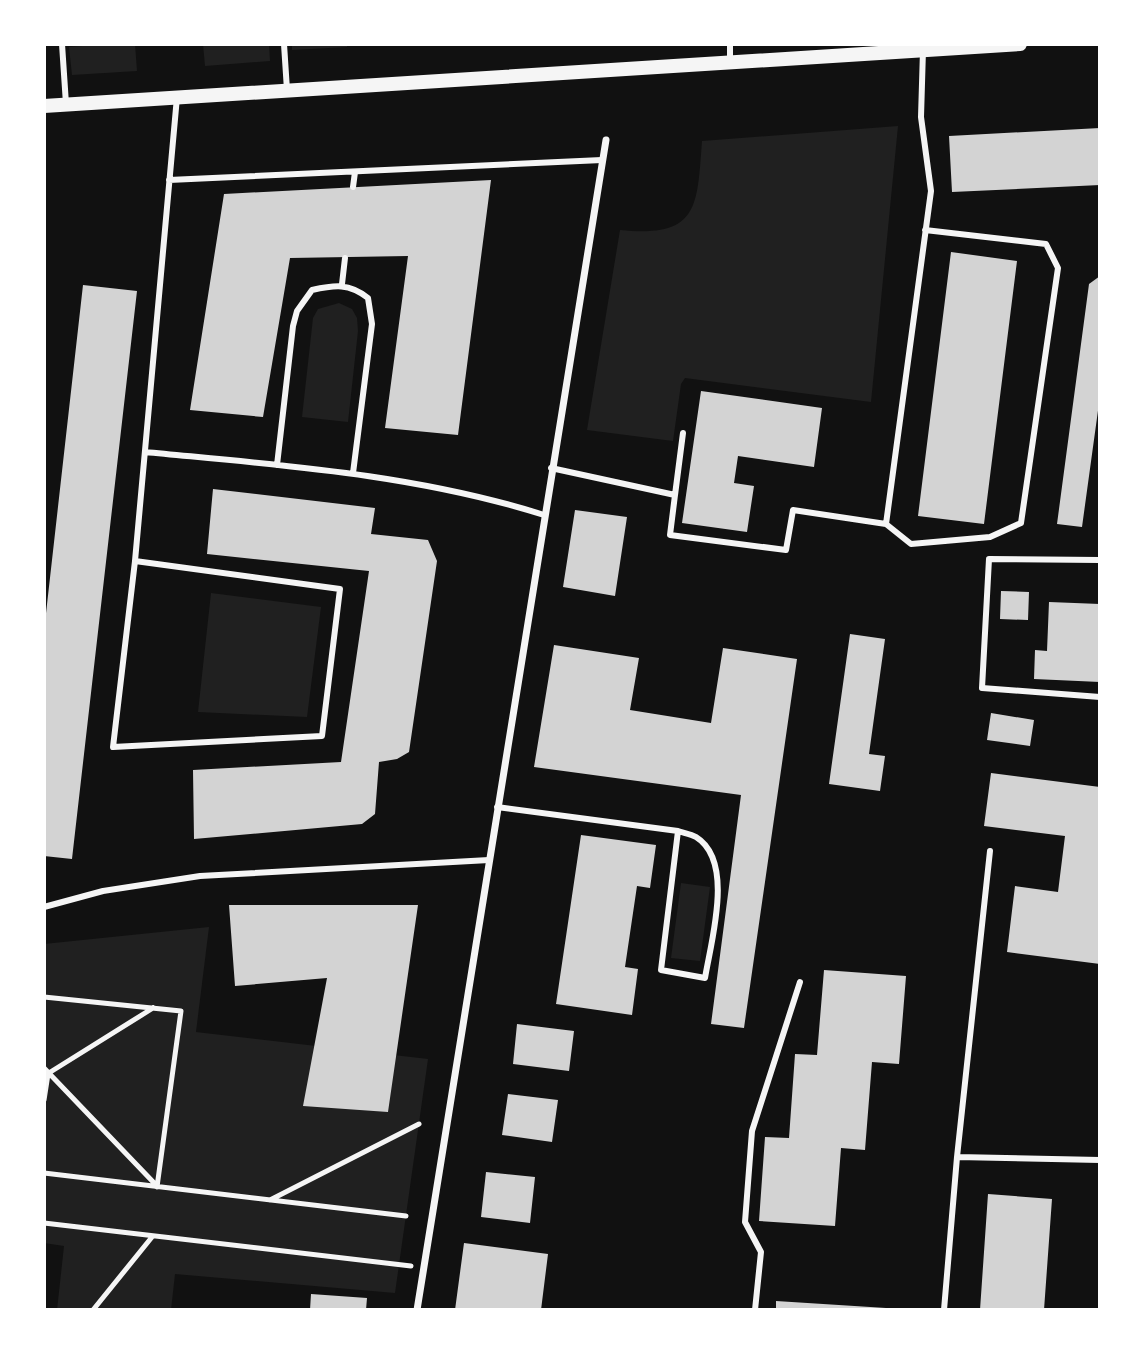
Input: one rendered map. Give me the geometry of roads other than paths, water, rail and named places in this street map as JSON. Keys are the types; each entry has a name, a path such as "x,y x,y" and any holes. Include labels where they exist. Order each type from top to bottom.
{"street":[{"path":"44,106 1020,44"},
{"path":"417,1310 606,140"}],"lane":[{"path":"62,44 66,104"},
{"path":"284,44 287,90"},
{"path":"730,44 730,63"},
{"path":"886,524 931,191 921,117 923,50"},
{"path":"135,561 340,589 322,736 113,747 135,561 177,97"},
{"path":"169,180 602,160"},
{"path":"353,187 355,172"},
{"path":"683,433 670,535 786,550 793,510 886,524 911,544 990,537 1021,523 1058,268 1046,244 925,230"},
{"path":"342,284 345,258"},
{"path":"277,465 297,311 312,290 342,284 357,289 368,298 372,324 353,473"},
{"path":"145,452 353,473 494,499 544,515"},
{"path":"551,468 675,495"},
{"path":"1100,560 989,559 982,688 1100,697"},
{"path":"497,807 678,831 698,838 715,861 719,886 705,978 661,970 678,831"},
{"path":"944,1310 990,851"},
{"path":"44,907 103,891 200,876 489,860"},
{"path":"755,1310 761,1252 745,1222 752,1131 800,982"},
{"path":"957,1157 1100,1160"}]}
